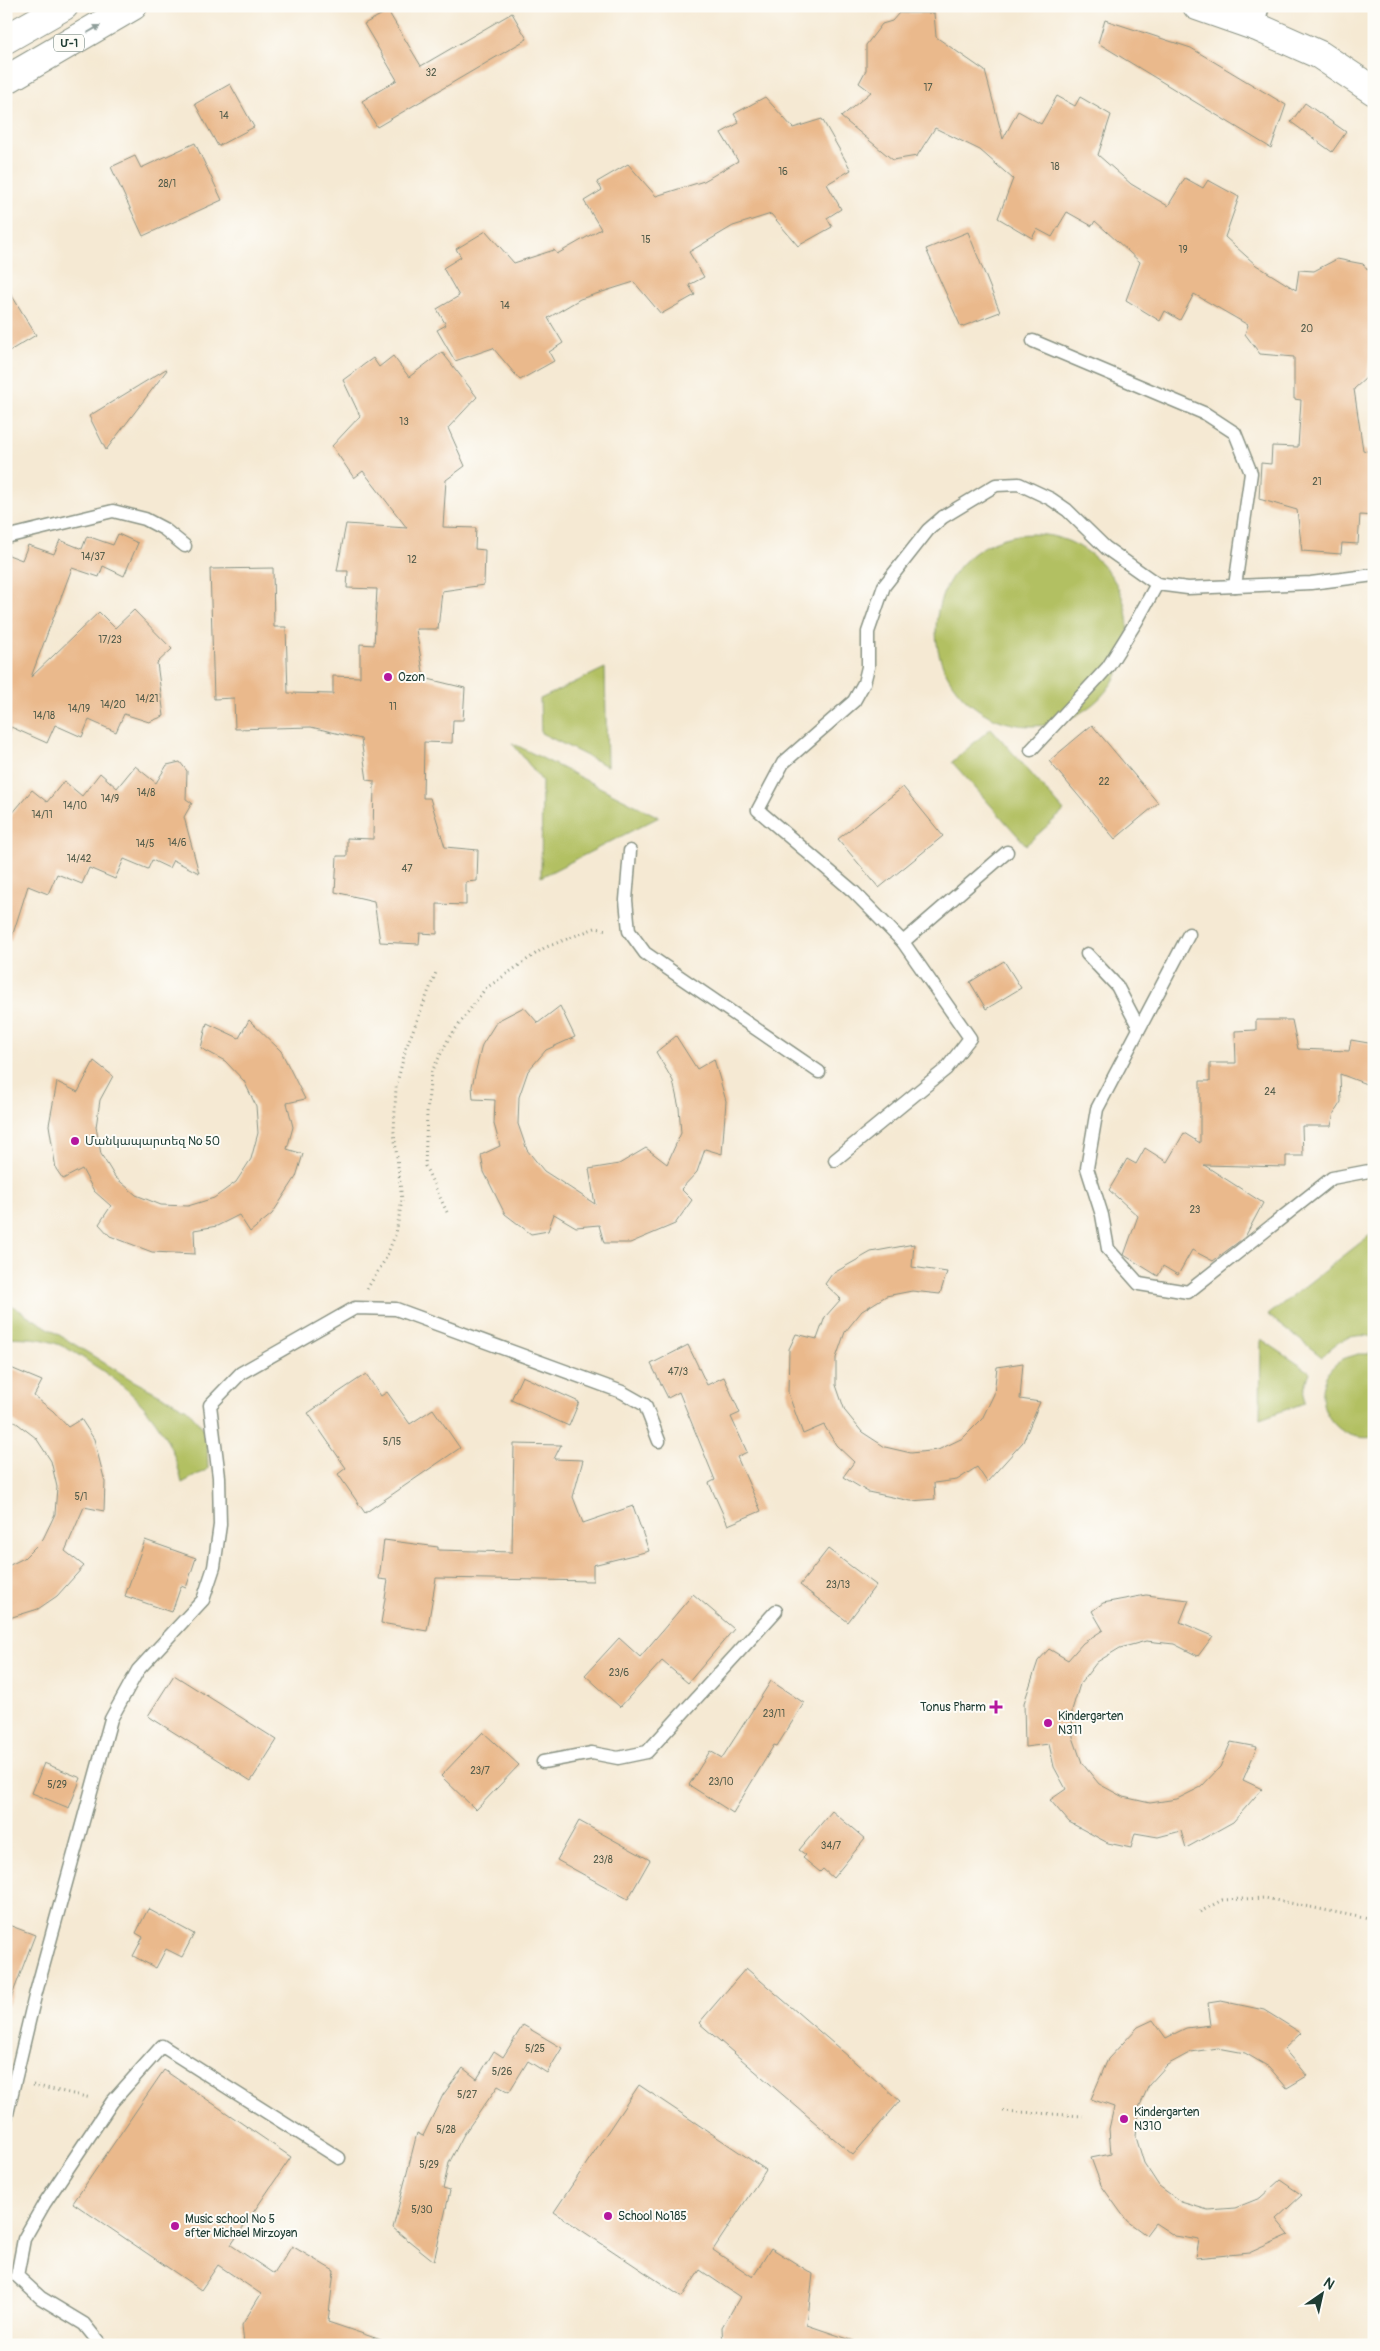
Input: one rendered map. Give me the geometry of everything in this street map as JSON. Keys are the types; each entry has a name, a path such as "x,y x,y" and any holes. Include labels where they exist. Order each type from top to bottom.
{"main road":[{"path":"6,39 64,6"},
{"name":"Մ-1","path":"6,80 133,6"},
{"path":"1197,6 1260,17 1374,91"}],"lane":[{"path":"1033,341 1206,414 1235,433 1251,474 1235,586"},
{"path":"835,1160 946,1069 970,1038 903,942 854,892 758,810 783,762 854,701 864,683 868,667 868,632 884,586 928,530 943,517 996,485 1019,484 1051,499 1067,510 1106,548 1157,584 1188,588 1311,583 1374,575"},
{"path":"6,537 113,511 145,519 164,530 185,546"},
{"path":"1031,750 1108,667 1157,584"},
{"path":"630,851 626,900 629,931 645,953 819,1072"},
{"path":"903,942 1007,852"},
{"path":"1189,934 1139,1028 1134,1043 1097,1109 1087,1168 1102,1215 1108,1248 1140,1284 1188,1292 1332,1178 1374,1170"},
{"path":"1087,954 1117,986 1139,1028"},
{"path":"6,2118 35,1996 111,1719 138,1670 203,1600 214,1567 220,1525 219,1477 210,1405 241,1373 355,1308 396,1309 622,1392 645,1405 659,1441"},
{"path":"543,1762 592,1753 618,1758 647,1752 776,1611"},
{"path":"101,2345 84,2324 41,2298 17,2276 24,2239 112,2102 162,2046 339,2158"}],"path":[{"path":"447,1212 426,1166 427,1113 432,1073 449,1038 485,989 544,948 595,928 629,931"},
{"path":"355,1308 385,1260 396,1233 402,1200 394,1132 396,1087 406,1048 437,970"},
{"path":"1200,1912 1222,1900 1265,1898 1374,1920"},
{"path":"16,2081 112,2102"},
{"path":"1003,2111 1083,2116"}],"green space":[{"path":"1032,534 1051,536 1069,542 1100,562 1120,593 1126,611 1128,630 1126,649 1120,667 1100,698 1069,718 1051,724 1032,726 1013,724 995,718 964,698 944,667 938,649 936,630 938,611 944,593 964,562 995,542 1013,536"},
{"path":"605,668 607,766 541,733 540,699"},
{"path":"991,728 1064,811 1026,845 952,762"},
{"path":"512,743 659,817 541,877 542,781"},
{"path":"1374,1232 1374,1337 1359,1336 1345,1339 1333,1346 1322,1357 1268,1315"},
{"path":"6,1302 132,1380 187,1409 204,1429 207,1437 208,1469 182,1483 170,1446 161,1429 137,1400 108,1375 66,1348 33,1338 6,1337"},
{"path":"1261,1339 1310,1372 1305,1386 1304,1403 1260,1419"},
{"path":"1358,1354 1374,1354 1374,1437 1357,1437 1343,1432 1332,1422 1325,1410 1322,1396 1324,1382 1330,1370 1343,1359"}],"building":[{"path":"388,11 421,66 512,13 527,39 377,127 362,101 397,80 364,24"},
{"path":"899,13 934,13 936,37 985,71 1003,139 1018,111 1041,124 1057,96 1075,106 1080,97 1111,115 1098,155 1131,184 1168,206 1185,178 1203,188 1208,180 1239,197 1225,237 1256,265 1296,290 1299,270 1314,271 1337,259 1363,264 1374,277 1374,325 1367,377 1354,389 1363,450 1374,453 1374,516 1360,515 1358,544 1342,543 1341,554 1302,551 1297,510 1259,499 1261,463 1271,464 1272,446 1298,447 1301,400 1294,399 1294,357 1260,354 1245,334 1248,325 1194,294 1180,320 1165,311 1160,321 1126,300 1140,262 1095,221 1092,226 1067,212 1052,237 1037,229 1032,238 998,218 1013,179 980,150 935,128 917,156 893,160 841,117 871,92 859,83 866,70 866,45 882,24 892,21"},
{"path":"1105,20 1191,48 1286,105 1271,148 1098,43"},
{"path":"230,84 254,127 218,146 195,104"},
{"path":"765,97 793,128 822,119 851,170 827,184 841,209 827,218 832,227 798,246 771,214 733,226 689,252 704,277 689,285 695,295 661,314 634,282 580,299 548,318 563,343 549,352 554,361 520,380 493,348 455,361 437,330 446,325 437,309 459,296 443,268 461,257 456,249 486,231 514,263 554,250 557,254 601,229 584,201 602,190 597,182 628,164 656,196 704,181 738,161 721,133 739,123 734,114"},
{"path":"1305,103 1346,132 1332,152 1291,122"},
{"path":"195,143 222,200 143,236 111,167 135,156 141,168"},
{"path":"968,232 1000,312 961,327 926,249"},
{"path":"6,286 36,335 6,353"},
{"path":"442,352 477,397 448,428 465,466 446,480 443,527 476,528 475,549 485,550 484,585 442,591 438,629 416,629 424,678 465,688 463,720 453,720 452,743 424,742 423,798 430,798 445,847 478,850 477,881 466,882 466,905 437,904 437,934 420,933 419,944 380,942 374,901 335,892 337,856 347,856 347,838 373,839 374,781 367,780 361,739 311,727 235,729 234,698 214,699 210,569 273,568 274,627 286,627 288,693 333,694 333,676 360,677 360,644 374,645 377,589 347,588 348,571 337,571 346,524 407,528 363,471 354,478 332,446 360,416 343,380 373,358 379,367 393,356 409,377"},
{"path":"167,370 106,450 89,416"},
{"path":"118,534 138,543 124,576 103,566 99,577 72,568 31,677 99,612 115,628 134,610 172,649 157,663 164,716 149,722 124,714 116,732 89,720 82,737 55,725 47,743 11,727 8,736 6,735 6,554 22,560 28,545 54,554 60,540 82,549 87,536 113,545"},
{"path":"1092,725 1158,803 1115,839 1049,761"},
{"path":"180,762 187,771 186,799 192,803 184,817 199,873 173,860 169,868 152,860 148,869 124,859 115,879 89,868 82,884 57,874 48,894 28,886 11,940 6,939 6,821 32,790 47,802 64,781 82,796 100,773 117,788 135,766 156,783 167,765"},
{"path":"903,787 943,836 879,888 838,839"},
{"path":"1004,961 1021,988 986,1009 970,982"},
{"path":"560,1006 575,1037 546,1050 528,1071 519,1097 518,1124 527,1150 544,1171 595,1204 589,1169 619,1164 646,1148 667,1164 681,1133 679,1108 673,1081 656,1052 676,1036 697,1069 714,1059 726,1101 722,1154 705,1149 697,1172 681,1189 692,1200 675,1224 630,1243 604,1243 599,1225 576,1227 554,1214 548,1231 531,1234 505,1214 484,1172 481,1155 500,1146 494,1124 495,1100 473,1099 472,1086 482,1045 497,1021 524,1007 538,1023"},
{"name":"Մանկապարտեզ № 50","path":"249,1020 281,1051 305,1099 287,1103 293,1127 287,1149 303,1154 296,1177 272,1214 250,1232 239,1215 217,1226 194,1230 195,1254 152,1252 110,1236 99,1224 111,1206 94,1191 82,1169 63,1179 56,1169 49,1125 57,1082 78,1092 94,1061 113,1076 100,1100 96,1127 101,1154 115,1177 136,1195 161,1205 188,1206 214,1198 236,1182 251,1159 258,1133 256,1106 244,1081 225,1061 201,1048 207,1023 239,1038"},
{"path":"1256,1020 1292,1020 1298,1049 1349,1051 1351,1040 1374,1044 1374,1087 1340,1074 1341,1102 1334,1113 1331,1126 1302,1126 1303,1156 1286,1156 1286,1167 1204,1165 1263,1203 1245,1237 1213,1261 1192,1250 1178,1275 1163,1266 1158,1276 1124,1255 1138,1216 1109,1190 1127,1159 1136,1164 1145,1148 1167,1162 1184,1133 1200,1143 1200,1081 1210,1081 1210,1063 1236,1063 1235,1031 1256,1030"},
{"path":"914,1244 912,1267 947,1272 940,1294 912,1291 886,1296 862,1311 845,1332 836,1358 836,1385 845,1411 862,1432 885,1447 911,1453 938,1450 963,1438 982,1419 994,1394 997,1367 1023,1363 1020,1399 1040,1402 1023,1442 987,1482 977,1467 957,1480 934,1483 935,1499 911,1501 868,1492 843,1477 854,1462 836,1445 824,1425 803,1434 788,1393 789,1349 796,1334 817,1339 825,1317 841,1299 825,1284 832,1274 871,1252"},
{"path":"688,1345 707,1385 724,1377 740,1413 731,1417 747,1452 737,1457 761,1511 728,1525 709,1483 715,1480 679,1392 668,1398 651,1364"},
{"path":"6,1366 42,1381 34,1396 53,1411 68,1427 81,1419 94,1439 105,1482 104,1511 84,1507 65,1551 84,1566 57,1596 38,1609 6,1619 6,1567 24,1558 43,1539 55,1514 57,1487 51,1461 36,1438 14,1421 6,1418"},
{"path":"366,1374 381,1396 387,1392 410,1424 433,1409 460,1448 365,1513 338,1474 346,1468 308,1413"},
{"path":"522,1376 579,1402 569,1426 511,1400"},
{"path":"514,1444 561,1445 554,1459 583,1460 573,1497 583,1523 633,1506 649,1551 593,1565 593,1581 436,1578 427,1631 381,1623 388,1580 379,1579 384,1540 438,1547 438,1550 512,1552"},
{"path":"145,1540 196,1558 186,1588 181,1586 172,1612 125,1596"},
{"path":"828,1549 876,1585 848,1622 800,1585"},
{"path":"693,1594 734,1629 688,1683 662,1661 620,1707 585,1675 619,1638 640,1657"},
{"name":"Kindergarten N311","path":"1146,1595 1189,1600 1180,1622 1213,1636 1198,1656 1174,1644 1146,1641 1120,1648 1097,1662 1080,1684 1072,1710 1073,1737 1082,1763 1099,1784 1123,1797 1150,1803 1177,1799 1201,1787 1220,1767 1231,1742 1257,1747 1243,1780 1262,1789 1233,1822 1186,1848 1181,1831 1158,1837 1135,1833 1131,1848 1108,1843 1069,1822 1050,1800 1066,1789 1054,1767 1049,1744 1025,1747 1024,1703 1038,1661 1049,1649 1068,1660 1083,1643 1103,1630 1092,1611 1103,1603"},
{"path":"174,1675 277,1740 251,1781 148,1716"},
{"path":"771,1681 804,1703 777,1746 774,1745 733,1813 689,1785 710,1751 722,1758"},
{"path":"483,1732 519,1765 476,1810 441,1776"},
{"path":"44,1763 81,1778 69,1808 32,1793"},
{"path":"832,1811 865,1839 833,1878 823,1869 820,1872 803,1858 806,1855 799,1850"},
{"path":"579,1821 650,1860 628,1899 557,1860"},
{"path":"148,1909 194,1934 182,1957 166,1949 156,1968 133,1956 143,1937 136,1933"},
{"path":"6,1924 35,1935 8,2006 6,2006"},
{"path":"746,1968 900,2101 853,2155 699,2023"},
{"name":"Kindergarten N310","path":"1221,2001 1264,2010 1301,2033 1284,2049 1307,2076 1287,2088 1269,2067 1245,2053 1218,2048 1191,2052 1167,2065 1149,2085 1138,2110 1136,2137 1144,2163 1159,2186 1181,2202 1208,2210 1235,2208 1260,2198 1280,2180 1302,2195 1276,2219 1289,2235 1249,2253 1196,2258 1199,2240 1175,2236 1155,2223 1146,2235 1127,2221 1101,2185 1091,2158 1111,2154 1109,2129 1114,2107 1091,2099 1108,2059 1138,2027 1153,2020 1166,2038 1186,2028 1211,2025 1208,2003"},
{"path":"523,2025 562,2048 547,2073 528,2061 509,2092 498,2086 464,2134 449,2163 443,2189 450,2191 434,2261 393,2228 417,2133 423,2136 443,2095 463,2068 477,2079 494,2051 503,2057"},
{"name":"Music school No 5 after Michael Mirzoyan","path":"164,2070 291,2157 231,2245 274,2274 292,2246 334,2271 328,2322 384,2341 383,2345 244,2345 242,2325 261,2294 218,2265 201,2290 73,2203"},
{"name":"School No185","path":"639,2085 766,2170 713,2250 753,2277 771,2248 813,2274 807,2325 854,2341 853,2345 723,2345 722,2328 740,2297 700,2270 682,2297 554,2212"}],"place":[{"name":"Ozon","path":"388,677"},
{"name":"Մանկապարտեզ № 50","path":"75,1141"},
{"name":"Tonus Pharm","path":"996,1707"},
{"name":"Kindergarten N311","path":"1048,1723"},
{"name":"Kindergarten N310","path":"1124,2119"},
{"name":"School No185","path":"608,2216"},
{"name":"Music school No 5 after Michael Mirzoyan","path":"175,2226"}]}
